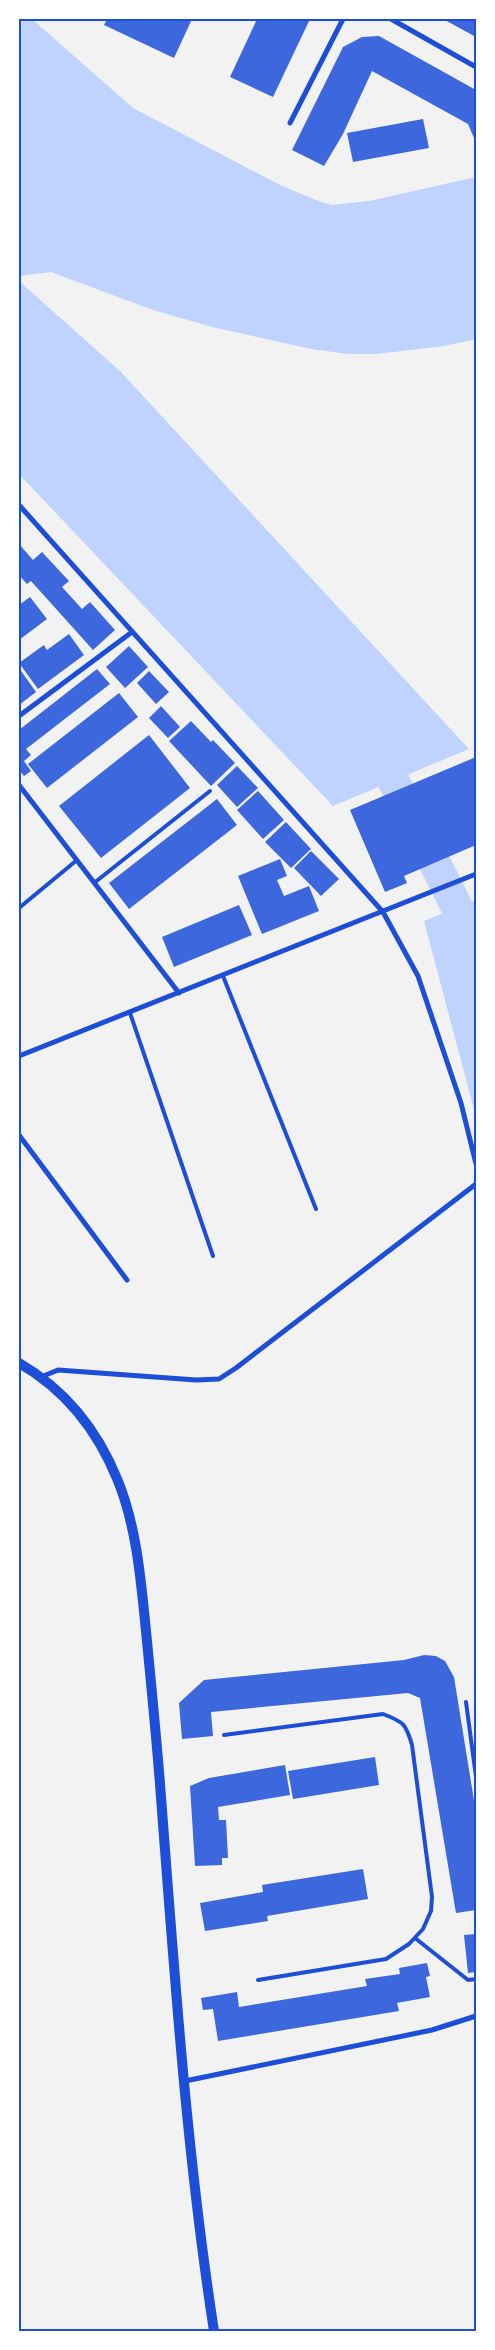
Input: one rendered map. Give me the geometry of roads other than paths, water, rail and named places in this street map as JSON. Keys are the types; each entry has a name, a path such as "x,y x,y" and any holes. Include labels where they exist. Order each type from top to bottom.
{"main road":[{"path":"19,1363 42,1377 71,1404 98,1440 119,1483 131,1526 143,1602 152,1693 184,2081 206,2280 214,2331"}],"street":[{"path":"290,123 343,19"},
{"path":"391,19 476,67"},
{"path":"19,505 383,912 418,976 461,1103 476,1164"},
{"path":"19,716 132,632"},
{"path":"19,785 179,994"},
{"path":"19,1056 179,994 476,874"},
{"path":"19,1135 127,1280"},
{"path":"42,1377 58,1370 196,1380 219,1379 236,1368 476,1184"},
{"path":"184,2081 432,2030 476,2016"}],"lane":[{"path":"94,882 210,791"},
{"path":"19,908 77,860"},
{"path":"223,976 316,1209"},
{"path":"130,1013 213,1256"},
{"path":"466,1702 476,1778"},
{"path":"224,1735 383,1714 402,1722 407,1727 412,1745 432,1897 430,1917 409,1944 386,1959 258,1980"},
{"path":"414,1938 468,1980 476,1979"}],"water":[{"path":"19,19 32,19 133,108 282,186 321,202 332,205 369,201 476,177 476,339 444,346 376,354 348,354 311,349 212,327 150,309 51,272 19,276"},
{"path":"19,281 120,371 469,749 333,806 19,474"},
{"path":"476,900 476,1117 424,921"}],"waterway":[{"path":"374,742 476,945"}]}
